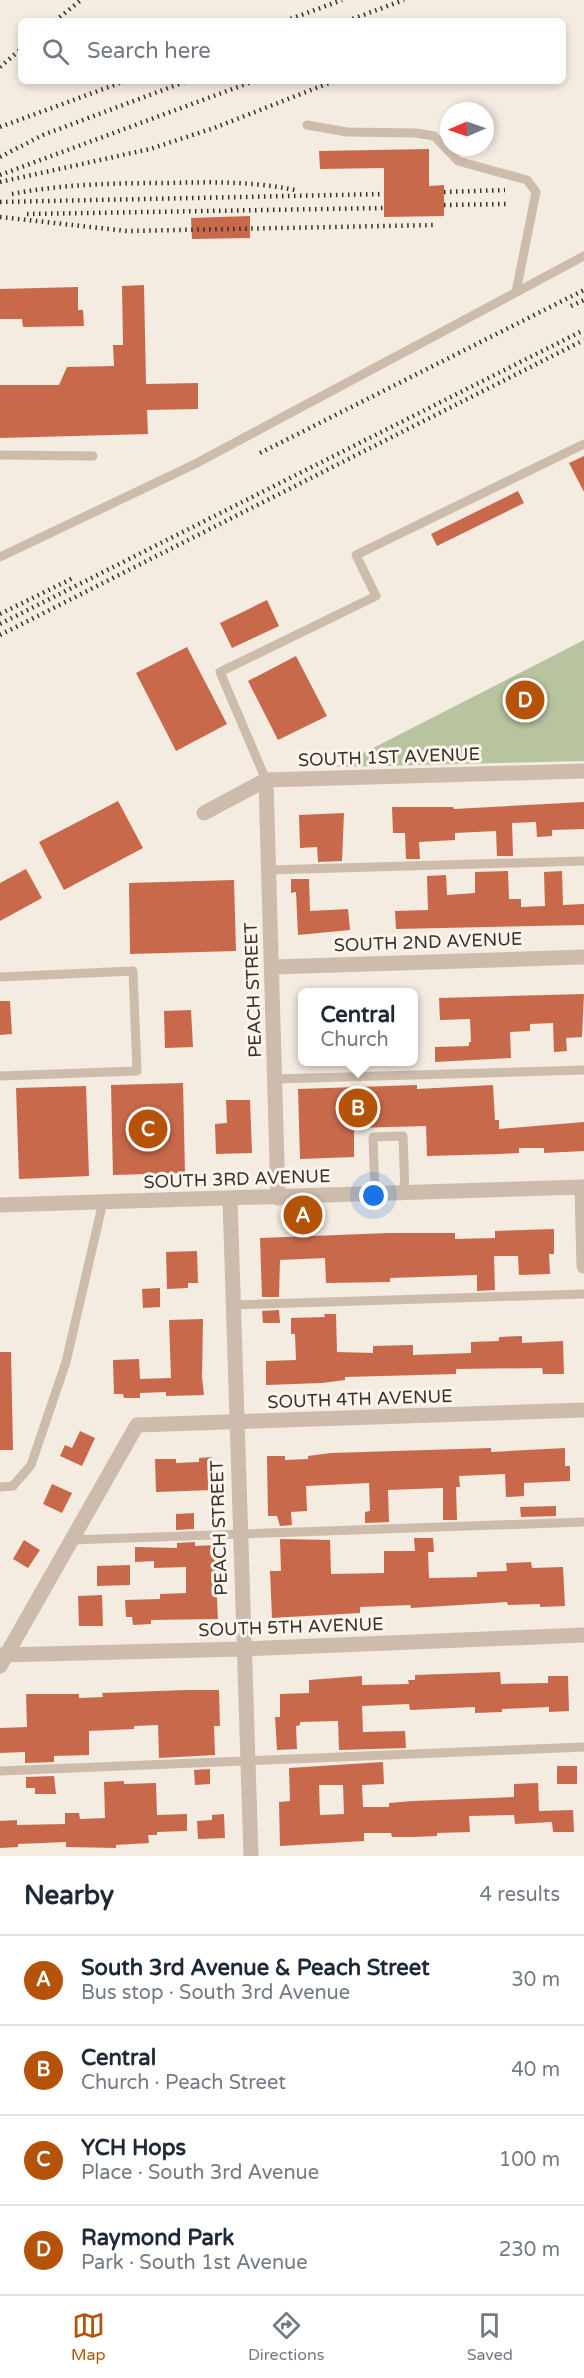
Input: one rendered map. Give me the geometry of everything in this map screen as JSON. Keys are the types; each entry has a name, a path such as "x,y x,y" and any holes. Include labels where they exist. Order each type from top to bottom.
{"street":[{"name":"SOUTH 1ST AVENUE","path":"204,813 266,780 584,771"},
{"name":"PEACH STREET","path":"266,780 278,1198"},
{"name":"SOUTH 2ND AVENUE","path":"273,967 584,957"},
{"name":"SOUTH 3RD AVENUE","path":"0,1205 583,1187"},
{"path":"583,1187 584,1266"},
{"name":"PEACH STREET","path":"230,1199 235,1422 251,1856"},
{"name":"SOUTH 4TH AVENUE","path":"70,1540 137,1425 584,1410"},
{"path":"3,1658 70,1540"},
{"name":"SOUTH 5TH AVENUE","path":"3,1658 584,1635"}],"lane":[{"path":"307,125 347,132 416,133 434,136 458,161 527,180 536,192 516,292"},
{"path":"0,557 195,464 584,256"},
{"path":"266,780 220,672 376,596 356,555 584,444"},
{"path":"0,455 93,456"},
{"path":"269,870 584,861"},
{"path":"0,977 133,971 137,1071 0,1077"},
{"path":"275,1079 584,1070"},
{"path":"375,1194 373,1137 403,1136 405,1193"},
{"path":"0,1487 13,1486 31,1464 66,1362 103,1202"},
{"path":"232,1305 584,1294"},
{"path":"70,1540 584,1522"},
{"path":"0,1771 584,1747"}],"green space":[{"path":"584,640 584,761 336,767"}],"building":[{"path":"429,149 429,186 444,185 444,216 384,217 384,168 320,169 319,151"},
{"path":"250,216 250,238 192,239 191,218"},
{"path":"144,285 146,384 198,383 198,409 147,410 148,434 0,438 0,385 59,385 67,367 114,366 113,345 123,345 122,286"},
{"path":"78,287 78,310 83,310 84,326 23,327 22,319 0,319 0,289"},
{"path":"584,456 584,492 569,463"},
{"path":"518,491 524,503 437,546 431,534"},
{"path":"267,600 279,626 232,648 220,623"},
{"path":"187,647 227,724 176,751 136,673"},
{"path":"296,656 327,716 278,740 248,681"},
{"path":"118,801 143,848 64,890 39,842"},
{"path":"584,802 584,829 552,830 552,836 537,837 536,822 512,823 513,856 497,856 496,831 455,833 455,840 419,842 420,859 406,859 405,833 393,833 392,807 453,807 454,809"},
{"path":"344,813 342,861 318,862 317,847 300,848 299,815"},
{"path":"26,869 42,898 0,921 0,883"},
{"path":"508,871 509,899 521,899 521,907 545,906 544,872 562,871 563,905 584,904 584,925 396,929 395,911 428,910 427,876 446,875 447,895 475,893 475,872"},
{"path":"291,879 309,879 310,911 348,909 350,930 298,935 296,892 291,893"},
{"path":"234,880 236,951 130,954 129,883"},
{"path":"584,994 582,1037 566,1038 567,1051 554,1052 553,1023 530,1024 530,1031 510,1032 511,1058 435,1062 435,1047 469,1046 471,1042 470,1019 440,1020 439,998"},
{"path":"0,1001 10,1001 12,1034 0,1035"},
{"path":"191,1010 193,1047 165,1048 164,1011"},
{"path":"183,1083 185,1173 113,1175 111,1085"},
{"path":"417,1085 417,1089 493,1085 495,1120 499,1120 499,1129 584,1122 584,1151 544,1153 544,1148 519,1148 519,1153 427,1156 426,1126 354,1128 354,1157 300,1159 298,1089"},
{"path":"86,1086 89,1176 19,1179 16,1088"},
{"path":"226,1100 250,1100 252,1153 216,1154 215,1124 227,1123"},
{"path":"554,1229 554,1254 549,1254 550,1274 519,1275 518,1256 494,1256 495,1290 477,1291 477,1275 390,1278 390,1282 326,1283 325,1258 280,1260 279,1297 262,1297 260,1238 455,1233 455,1239 495,1238 495,1231"},
{"path":"197,1251 198,1283 188,1283 188,1288 167,1289 166,1252"},
{"path":"160,1288 160,1307 143,1308 142,1289"},
{"path":"279,1310 280,1323 263,1323 262,1311"},
{"path":"324,1314 336,1314 337,1352 373,1353 373,1346 413,1345 413,1355 471,1353 471,1342 499,1341 499,1337 522,1336 522,1343 563,1341 564,1374 543,1374 542,1368 456,1369 456,1374 345,1377 345,1380 322,1383 266,1385 266,1361 296,1360 295,1334 291,1334 291,1318 325,1317"},
{"path":"203,1319 204,1395 166,1396 166,1392 140,1393 140,1398 124,1398 123,1394 114,1394 113,1360 139,1359 140,1379 171,1378 169,1320"},
{"path":"0,1352 11,1352 13,1450 0,1450"},
{"path":"80,1431 95,1438 82,1466 60,1456 65,1445 72,1448"},
{"path":"491,1448 491,1452 565,1448 565,1466 570,1466 570,1481 524,1483 524,1496 506,1497 505,1474 459,1476 460,1487 456,1487 457,1520 443,1520 443,1488 388,1490 389,1522 365,1523 365,1512 370,1511 369,1483 306,1486 307,1511 291,1512 292,1525 280,1526 277,1516 268,1516 267,1456 285,1456 285,1460 308,1459 308,1456 331,1453"},
{"path":"212,1457 213,1490 156,1492 155,1459 176,1459 176,1463 199,1462 199,1458"},
{"path":"52,1484 72,1493 62,1513 43,1504"},
{"path":"556,1506 556,1516 521,1517 520,1507"},
{"path":"194,1513 194,1529 176,1530 176,1514"},
{"path":"414,1538 433,1538 434,1552 428,1552 429,1578 477,1577 477,1572 507,1571 506,1563 531,1562 532,1568 563,1567 565,1606 508,1605 507,1602 411,1608 410,1605 360,1607 360,1613 272,1618 270,1571 281,1571 280,1539 330,1540 331,1574 384,1573 384,1551 415,1551"},
{"path":"24,1540 40,1550 28,1568 13,1559"},
{"path":"195,1542 195,1546 214,1545 218,1619 151,1620 151,1624 133,1625 132,1617 126,1617 125,1600 160,1599 160,1594 186,1593 186,1567 154,1568 154,1561 135,1562 135,1547 177,1548 177,1543"},
{"path":"130,1565 130,1585 97,1586 97,1566"},
{"path":"102,1595 103,1626 79,1626 78,1596"},
{"path":"500,1672 501,1684 548,1683 548,1676 568,1676 569,1711 549,1712 549,1707 502,1709 502,1712 475,1713 475,1707 410,1710 409,1704 362,1706 363,1732 405,1731 406,1748 339,1750 338,1721 300,1722 300,1725 296,1726 297,1749 277,1750 275,1717 280,1717 280,1694 309,1693 309,1680 362,1676 362,1685 409,1684 408,1680 415,1680 415,1675"},
{"path":"219,1690 220,1726 214,1726 215,1755 159,1758 158,1725 134,1726 134,1729 89,1731 89,1755 54,1756 54,1762 25,1763 25,1752 0,1753 0,1728 27,1727 26,1694 79,1694 79,1698 103,1697 102,1693"},
{"path":"383,1762 384,1784 362,1785 363,1807 389,1807 389,1803 413,1801 514,1797 514,1784 538,1783 539,1811 573,1810 574,1832 553,1832 552,1822 515,1824 514,1815 469,1816 470,1832 437,1833 437,1836 414,1837 392,1837 391,1833 364,1833 364,1841 280,1846 279,1802 290,1801 289,1768","holes":["319,1785 343,1785 344,1814 320,1815"]},
{"path":"557,1766 577,1766 577,1784 557,1784"},
{"path":"210,1769 210,1784 195,1785 194,1770"},
{"path":"54,1776 56,1794 35,1794 35,1788 26,1788 26,1777"},
{"path":"124,1781 124,1784 156,1783 157,1815 187,1814 187,1831 157,1832 157,1835 148,1835 149,1843 116,1845 116,1848 66,1847 66,1842 18,1844 18,1847 0,1848 0,1821 17,1820 17,1825 65,1824 65,1813 79,1813 80,1819 105,1818 104,1782"},
{"path":"224,1814 225,1838 198,1839 197,1821 212,1820 212,1815"}],"railway":[{"path":"59,18 81,0"},
{"path":"293,18 342,0"},
{"path":"355,18 404,0"},
{"path":"0,67 18,52"},
{"path":"0,127 117,84"},
{"path":"0,157 43,135 179,84"},
{"path":"0,175 246,84"},
{"path":"0,182 150,149 214,128 326,84"},
{"path":"12,194 70,186 128,183 231,183 295,190"},
{"path":"444,192 505,190"},
{"path":"0,202 384,194"},
{"path":"444,205 507,204"},
{"path":"27,214 384,208"},
{"path":"0,217 127,231 435,225"},
{"path":"260,453 584,290"},
{"path":"571,306 584,300"},
{"path":"0,624 584,330"},
{"path":"0,635 584,340"},
{"path":"0,614 75,577"}],"place":[{"name":"Raymond Park","path":"525,700"},
{"name":"Central","path":"358,1108"},
{"name":"YCH Hops","path":"148,1129"},
{"name":"South 3rd Avenue & Peach Street","path":"303,1215"}]}
